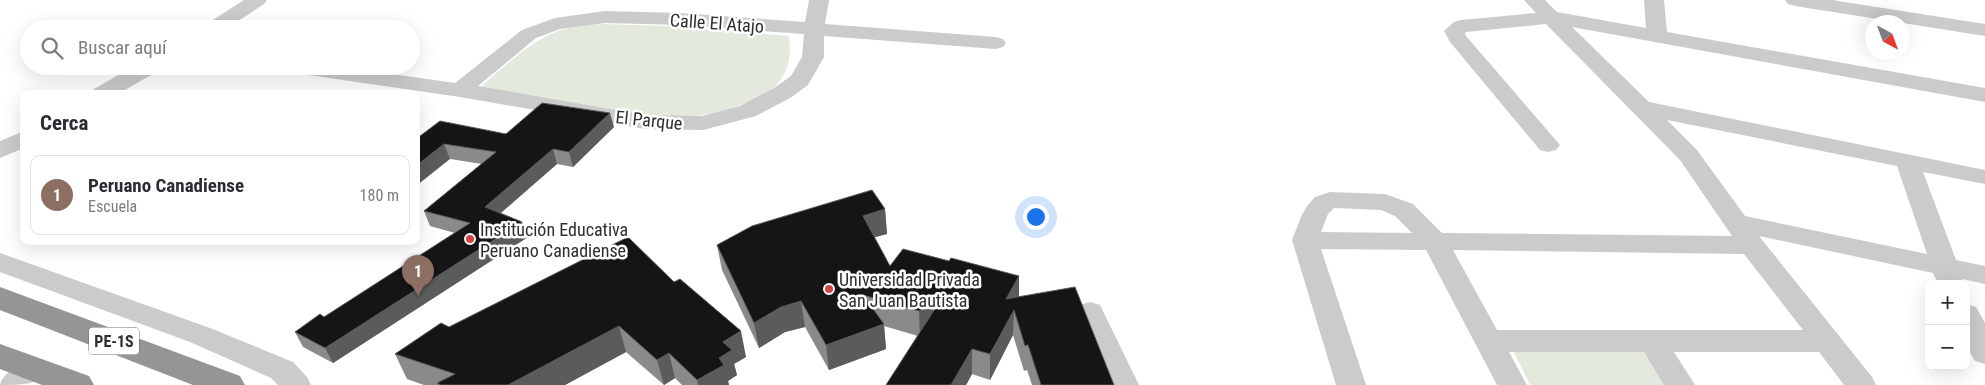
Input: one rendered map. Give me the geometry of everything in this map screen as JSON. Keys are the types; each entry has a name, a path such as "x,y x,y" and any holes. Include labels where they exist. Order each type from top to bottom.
{"highway":[{"name":"PE-1S","path":"0,298 228,385"},
{"path":"0,356 25,378 78,385"}],"street":[{"path":"226,20 257,0"},
{"name":"El Parque","path":"352,75 460,90 645,122 703,123 748,111 782,93 800,80 813,57 814,30 819,0"},
{"path":"1534,0 1689,155 1744,234 1862,385"},
{"path":"1654,0 1657,36"},
{"path":"1795,0 1985,30"},
{"name":"Calle El Atajo","path":"460,90 529,34 570,21 605,17 996,43"},
{"path":"1548,145 1457,38 1454,32 1461,26 1552,17 1985,95"},
{"path":"109,90 135,75"},
{"path":"1642,108 1985,177"},
{"path":"0,151 20,140"},
{"path":"1907,161 1947,275"},
{"path":"1352,385 1305,240 1317,208 1330,200 1385,202 1394,205 1404,210 1435,241 1512,385"},
{"path":"1305,240 1435,241 1744,234 1947,275 1985,276"},
{"path":"0,262 200,335 282,370 296,385"},
{"path":"1090,312 1124,385"},
{"path":"1970,322 1985,353"},
{"path":"1488,341 1827,341"},
{"path":"1652,341 1680,385"}],"shaded area":[{"path":"603,24 667,26 789,36 789,58 781,79 773,88 761,96 732,108 700,116 664,118 645,116 478,89 527,48 549,35 561,30"},
{"path":"1510,344 1640,347 1666,385 1530,385"}],"building":[{"path":"542,103 610,113 569,152 553,149 485,207 522,222 325,348 295,332 320,314 324,317 470,223 424,211 496,152 444,144 420,163 420,136 440,121 506,134"},
{"path":"872,190 885,209 863,216 890,266 903,249 949,261 951,258 1019,276 1006,299 1075,287 1114,385 1041,385 1028,345 1025,346 1014,310 990,354 972,349 951,385 886,385 938,304 919,311 863,295 884,324 826,345 801,301 781,307 754,323 717,245 752,226"},
{"path":"628,237 674,282 680,279 741,331 723,342 732,350 719,358 724,365 697,380 669,353 657,360 619,326 508,385 441,385 437,383 455,374 395,354 441,323 449,327"}],"place":[{"name":"Institución Educativa Peruano Canadiense","path":"470,239"},
{"name":"Universidad Privada San Juan Bautista","path":"829,289"},
{"name":"Peruano Canadiense","path":"418,296"}]}
